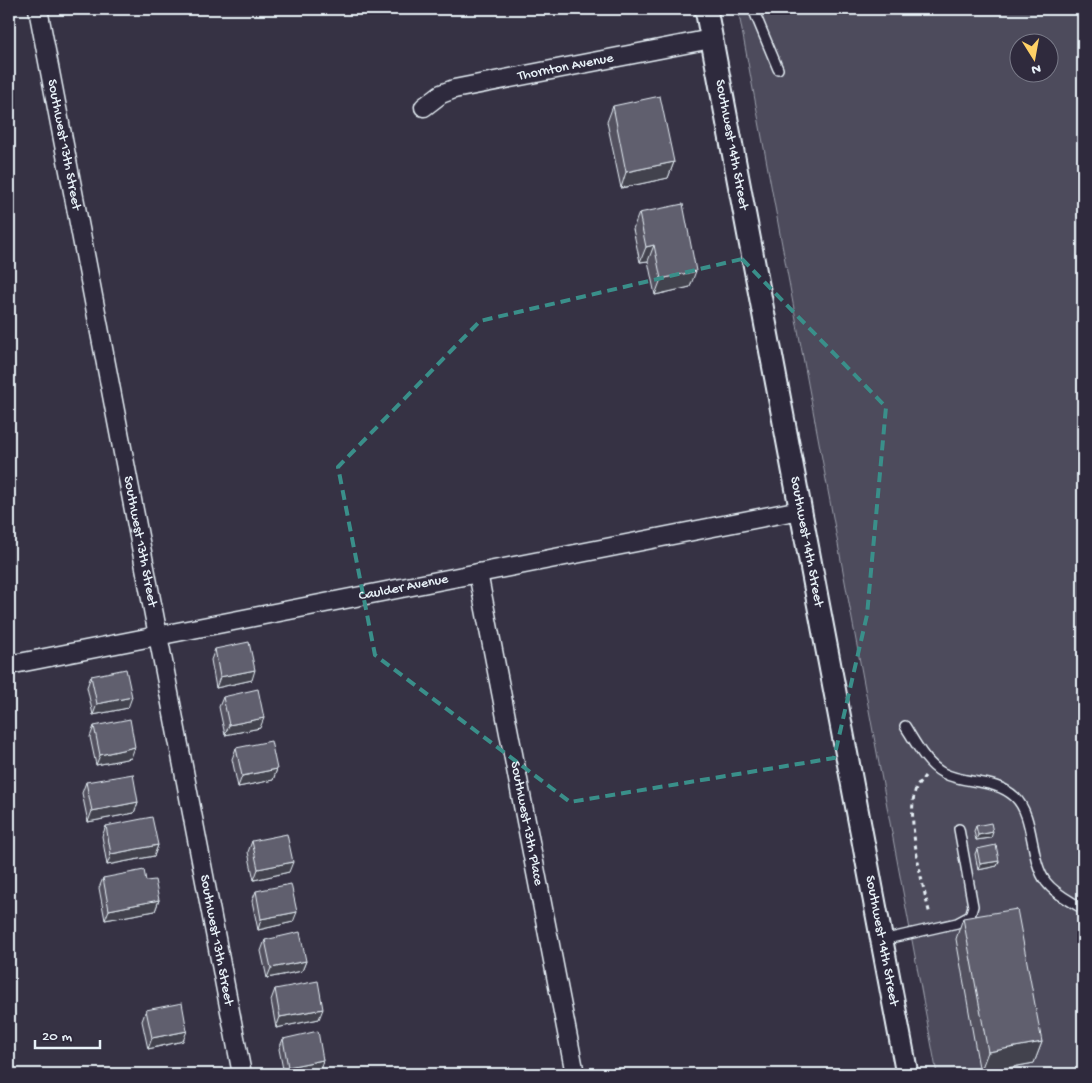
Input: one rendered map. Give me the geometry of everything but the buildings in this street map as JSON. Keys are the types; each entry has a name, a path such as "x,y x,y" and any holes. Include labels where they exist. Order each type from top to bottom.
{"street":[{"name":"Southwest 13th Street","path":"38,9 242,1074"},
{"name":"Southwest 14th Street","path":"706,9 907,1074"},
{"name":"Thornton Avenue","path":"424,107 441,94 454,89 711,39"},
{"name":"Caulder Avenue","path":"9,665 800,510"},
{"name":"Southwest 13th Place","path":"478,573 575,1074"}],"lane":[{"path":"753,9 778,69"},
{"path":"905,726 932,765 944,773 993,785 1016,798 1023,809 1034,850 1046,882 1083,909"},
{"path":"881,940 957,923 970,916 973,906 959,829"}],"path":[{"path":"931,920 922,882 913,820 916,790 932,765"}],"highlighted area":[{"path":"742,259 886,407 867,615 834,758 570,802 375,655 338,467 480,321"}],"shaded area":[{"path":"738,9 1083,9 1083,1074 937,1074"}]}
